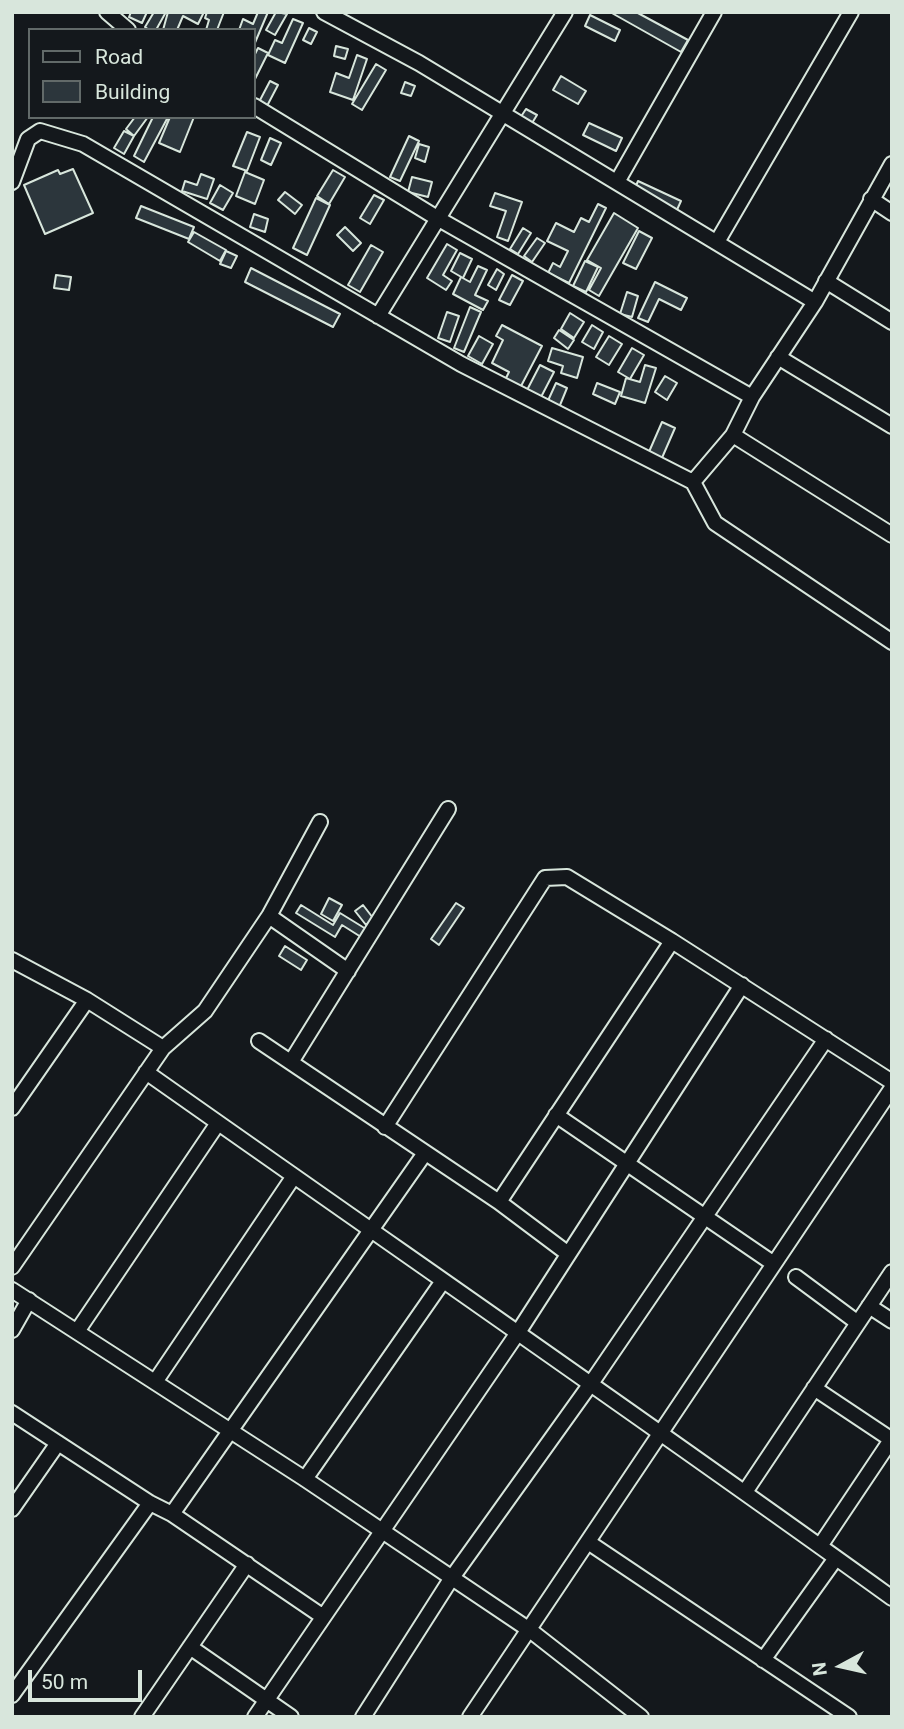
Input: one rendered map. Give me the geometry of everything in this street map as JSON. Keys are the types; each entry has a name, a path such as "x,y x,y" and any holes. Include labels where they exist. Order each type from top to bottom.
{"street":[{"path":"107,12 126,28"},
{"path":"324,12 501,112 815,302"},
{"path":"378,316 501,112 565,12"},
{"path":"617,182 714,12"},
{"path":"717,243 851,12"},
{"path":"256,107 437,218 752,397"},
{"path":"12,182 28,139 40,131 83,144 461,364 694,482 715,523 892,642"},
{"path":"694,482 733,435 752,397 815,302 892,164"},
{"path":"871,199 892,213"},
{"path":"826,281 892,322"},
{"path":"778,357 892,426"},
{"path":"733,435 892,535"},
{"path":"291,1062 448,809"},
{"path":"12,1267 163,1048 205,1011 269,916 320,822"},
{"path":"385,1127 545,878 566,877 742,985 892,1082"},
{"path":"269,916 348,971"},
{"path":"499,1202 672,941"},
{"path":"12,960 87,1000 163,1048"},
{"path":"255,1717 380,1531 517,1335 567,1253 742,985"},
{"path":"12,1108 87,1000"},
{"path":"363,1717 451,1579 592,1382 827,1040"},
{"path":"259,1041 499,1202 567,1253"},
{"path":"146,1072 517,1335 592,1382 892,1598"},
{"path":"472,1716 892,1088"},
{"path":"556,1115 774,1264"},
{"path":"78,1330 218,1123"},
{"path":"172,1514 425,1153"},
{"path":"155,1382 294,1176"},
{"path":"745,1492 892,1272"},
{"path":"796,1277 858,1323"},
{"path":"305,1479 443,1281"},
{"path":"12,1290 78,1330 305,1479 531,1631 641,1717"},
{"path":"12,1330 29,1300"},
{"path":"869,1306 892,1321"},
{"path":"814,1388 891,1440 820,1546"},
{"path":"12,1413 150,1503 172,1514 322,1616"},
{"path":"12,1508 58,1443"},
{"path":"12,1695 150,1503"},
{"path":"588,1542 849,1717"},
{"path":"763,1660 836,1558"},
{"path":"142,1717 247,1564"},
{"path":"190,1647 291,1717"}],"building":[{"path":"131,12 147,12 142,23 129,17"},
{"path":"154,12 166,12 157,28 145,27"},
{"path":"168,12 204,12 198,24 183,16 178,28 164,28"},
{"path":"207,12 224,12 218,28 207,28 209,20 205,18"},
{"path":"258,12 268,12 256,40 256,28 240,28 243,19 253,24"},
{"path":"276,12 287,14 275,35 266,30"},
{"path":"610,12 636,12 688,40 681,52"},
{"path":"590,15 620,30 615,41 585,26"},
{"path":"293,19 303,23 285,63 268,55 275,40 282,43"},
{"path":"309,28 317,32 311,44 303,40"},
{"path":"336,46 348,49 345,59 334,56"},
{"path":"258,48 268,53 256,77"},
{"path":"357,55 367,59 353,100 330,92 336,73 349,78"},
{"path":"376,64 386,70 362,110 352,104"},
{"path":"561,76 586,91 578,104 553,90"},
{"path":"270,81 278,85 267,106 259,102"},
{"path":"405,82 415,86 411,96 401,93"},
{"path":"526,109 537,115 529,128 518,121"},
{"path":"134,119 147,119 134,136 126,129"},
{"path":"152,119 167,119 144,162 134,156"},
{"path":"169,119 193,119 180,152 159,143"},
{"path":"589,123 622,138 616,151 583,135"},
{"path":"124,131 134,136 124,154 114,148"},
{"path":"247,132 260,137 247,171 233,166"},
{"path":"409,136 419,141 400,181 390,177"},
{"path":"270,138 281,143 271,165 261,160"},
{"path":"419,144 429,147 425,162 415,158"},
{"path":"73,169 93,213 45,234 24,185 58,170 60,174"},
{"path":"333,170 345,177 329,204 317,196"},
{"path":"245,172 264,180 255,204 236,196"},
{"path":"201,174 214,179 207,199 182,191 185,181 197,185"},
{"path":"412,177 432,182 428,197 408,192"},
{"path":"638,181 681,201 676,212 633,193"},
{"path":"220,185 233,193 223,210 210,203"},
{"path":"285,192 302,205 295,214 278,200"},
{"path":"495,193 522,202 508,241 497,237 506,211 490,206"},
{"path":"374,195 384,200 370,224 360,218"},
{"path":"316,198 330,205 307,255 293,248"},
{"path":"598,204 606,208 569,283 548,273 553,263 560,267 568,251 547,241 556,223 574,232 581,218 589,222"},
{"path":"141,206 194,227 189,239 136,218"},
{"path":"614,213 638,228 599,296 589,290 601,268 587,260"},
{"path":"254,214 268,219 265,232 250,227"},
{"path":"345,227 361,243 353,251 337,235"},
{"path":"523,228 531,233 518,254 510,249"},
{"path":"639,231 652,238 636,269 623,263"},
{"path":"194,232 226,250 220,261 188,242"},
{"path":"537,238 545,243 532,262 524,256"},
{"path":"447,244 457,250 443,275 452,281 446,290 427,278"},
{"path":"371,245 383,252 360,292 348,285"},
{"path":"226,251 237,256 231,268 220,264"},
{"path":"460,253 472,259 463,278 451,271"},
{"path":"585,261 598,267 586,292 573,286"},
{"path":"478,266 487,270 475,295 488,301 483,310 453,294 461,277 470,282"},
{"path":"251,268 340,314 333,327 245,282"},
{"path":"497,269 504,274 496,290 488,285"},
{"path":"56,275 71,277 69,290 54,288"},
{"path":"512,275 523,281 510,305 499,300"},
{"path":"655,282 687,298 681,310 659,299 648,322 638,318"},
{"path":"627,292 638,296 632,317 620,314"},
{"path":"470,307 481,312 464,352 454,348"},
{"path":"447,312 459,316 450,342 438,338"},
{"path":"570,313 584,322 574,338 561,329"},
{"path":"502,325 542,346 520,388 505,380 509,372 492,363 503,340 496,336"},
{"path":"592,325 603,332 594,349 582,342"},
{"path":"559,330 574,340 568,349 554,338"},
{"path":"479,336 493,344 482,364 468,356"},
{"path":"609,336 622,344 609,365 596,357"},
{"path":"552,348 583,357 577,378 561,373 563,366 548,361"},
{"path":"632,348 644,355 630,379 618,372"},
{"path":"540,365 554,372 540,399 526,392"},
{"path":"645,365 656,368 645,403 621,396 626,378 640,382"},
{"path":"665,376 677,383 667,400 655,392"},
{"path":"556,383 567,388 558,410 546,405"},
{"path":"597,383 620,392 615,404 593,394"},
{"path":"662,422 675,428 658,467 645,461"},
{"path":"329,898 342,905 333,921 321,914"},
{"path":"456,903 464,908 439,945 431,939"},
{"path":"301,905 333,925 340,913 366,929 361,937 342,925 335,937 296,913"},
{"path":"363,905 373,918 366,925 355,911"},
{"path":"285,946 307,960 301,970 279,956"}]}
